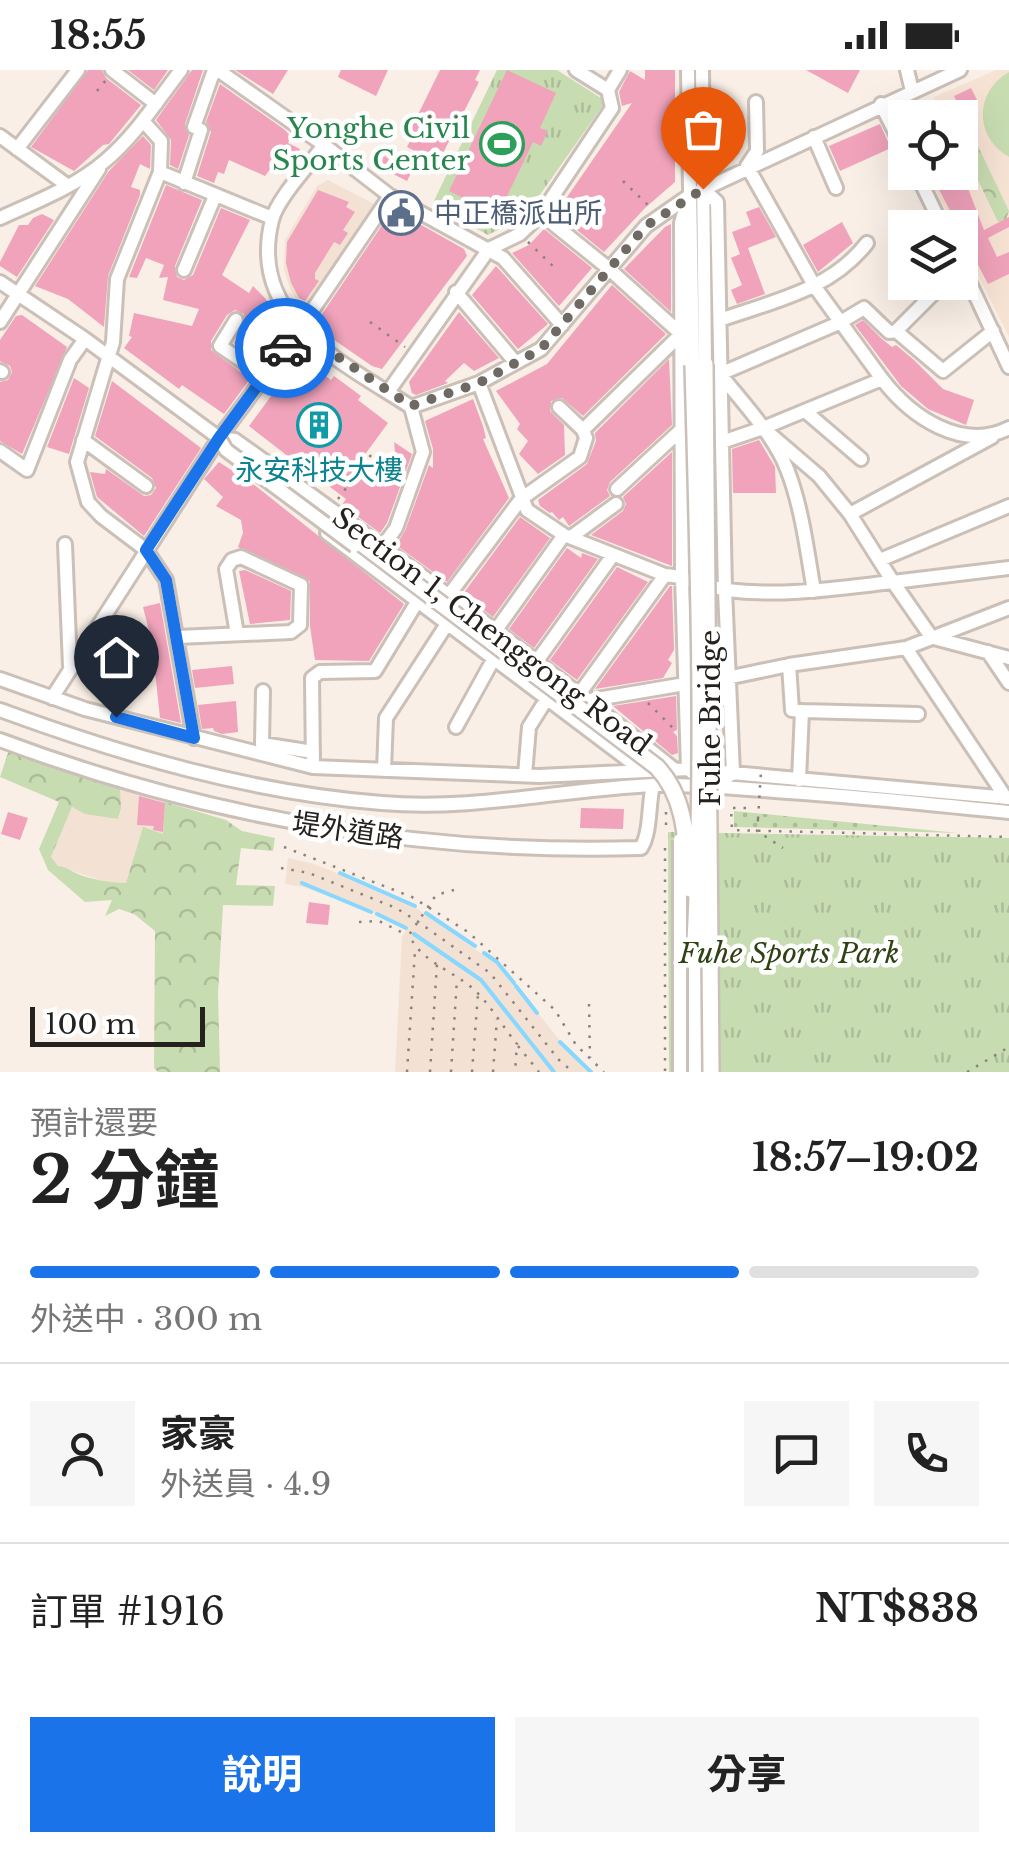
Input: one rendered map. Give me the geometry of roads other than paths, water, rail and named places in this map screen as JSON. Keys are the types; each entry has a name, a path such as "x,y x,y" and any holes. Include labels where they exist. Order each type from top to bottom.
{"main road":[{"name":"Fuhe Bridge","path":"694,1072 700,851 699,364"},
{"name":"Fuhe Bridge","path":"699,364 712,1072"},
{"path":"219,438 662,773 677,796 684,820 696,941"}],"street":[{"path":"18,150 78,70"},
{"path":"112,70 156,104"},
{"path":"0,322 104,162 143,121 180,70"},
{"path":"184,183 200,130 194,126 216,70 324,144 390,196 503,258 562,325"},
{"path":"576,70 608,90"},
{"path":"388,392 488,249 520,234 541,214 612,108 608,90 620,70"},
{"path":"688,70 689,196 699,364"},
{"path":"699,364 702,70"},
{"path":"907,70 912,91"},
{"path":"411,406 479,383 541,349 646,226 689,196 960,70"},
{"path":"747,166 758,150 756,102"},
{"path":"880,104 888,119"},
{"path":"143,121 161,142 160,172 117,279 110,357 77,462 88,502 146,550 166,580 194,738"},
{"path":"0,136 68,186"},
{"path":"814,136 836,188"},
{"path":"324,144 272,218 269,279 298,330 411,406 423,452 396,528 383,546"},
{"path":"0,218 68,186 104,162"},
{"path":"747,166 815,287 882,379 927,420 957,436 994,436"},
{"path":"160,172 272,218"},
{"path":"703,189 717,202 732,773"},
{"path":"184,270 215,196"},
{"path":"52,698 219,438 390,196"},
{"path":"681,770 687,742 682,576 681,223 689,196"},
{"path":"541,214 681,334"},
{"path":"720,320 815,287 853,261 867,244"},
{"name":"Section 1, Chenggong Road","path":"0,282 219,438 235,440 331,508 681,770 653,786 643,772 223,454 219,438"},
{"path":"456,292 516,363"},
{"path":"720,374 840,323 864,308 889,332 896,331 927,300"},
{"path":"977,300 1009,366"},
{"path":"236,320 220,346 264,376"},
{"path":"896,331 943,371 992,331"},
{"path":"583,430 681,334"},
{"path":"1,454 27,470 70,360 84,339"},
{"path":"720,374 763,428 787,468 814,591"},
{"path":"722,442 882,379"},
{"path":"479,383 527,510 568,536 665,574 725,590 814,591 1009,568"},
{"path":"449,594 521,498 580,456 586,438 583,430 560,407"},
{"path":"804,411 861,458"},
{"path":"763,428 819,476 850,514 932,638 1009,658"},
{"path":"850,514 1009,428"},
{"path":"496,630 568,536 616,496 682,429"},
{"path":"219,438 226,450 645,763 664,783 680,820 680,1072"},
{"path":"83,440 146,486"},
{"path":"880,560 1009,506"},
{"path":"65,544 70,668"},
{"path":"537,661 613,555"},
{"path":"178,637 237,634 296,630 300,625 301,584 241,557 232,560 226,568 237,634"},
{"path":"571,719 665,574"},
{"path":"313,766 312,678 320,672 375,671 417,602"},
{"path":"728,678 906,648 1009,608"},
{"path":"384,770 386,718 447,624"},
{"path":"84,648 142,656"},
{"path":"906,648 1008,803"},
{"path":"988,652 1009,683"},
{"path":"456,727 493,660"},
{"path":"789,665 792,710 918,714"},
{"path":"0,679 52,698 194,738 313,766 525,775 681,770 1008,803"},
{"path":"584,696 685,684"},
{"path":"263,691 262,744 313,752"},
{"path":"525,775 529,727 546,700"},
{"path":"0,710 65,734 250,784 314,796 447,807 653,786 712,786 934,804 1008,803"},
{"path":"798,780 802,711"},
{"name":"堤外道路","path":"0,740 131,784 286,822 420,840 540,850 641,848 648,837 647,810 653,786"},
{"path":"681,770 712,786"},
{"path":"712,786 732,773"},
{"path":"934,804 1009,820"}],"waterway":[{"path":"340,873 415,906"},
{"path":"302,883 371,912"},
{"path":"426,913 475,946"},
{"path":"377,914 406,928"},
{"path":"414,934 481,980 554,1072"},
{"path":"484,953 514,983"},
{"path":"516,986 537,1013"},
{"path":"560,1042 591,1072"}],"place":[{"name":"Yonghe Civil Sports Center","path":"502,144"},
{"name":"中正橋派出所","path":"401,213"},
{"name":"永安科技大樓","path":"319,425"}],"park label":[{"name":"Fuhe Sports Park","path":"789,953"}]}
